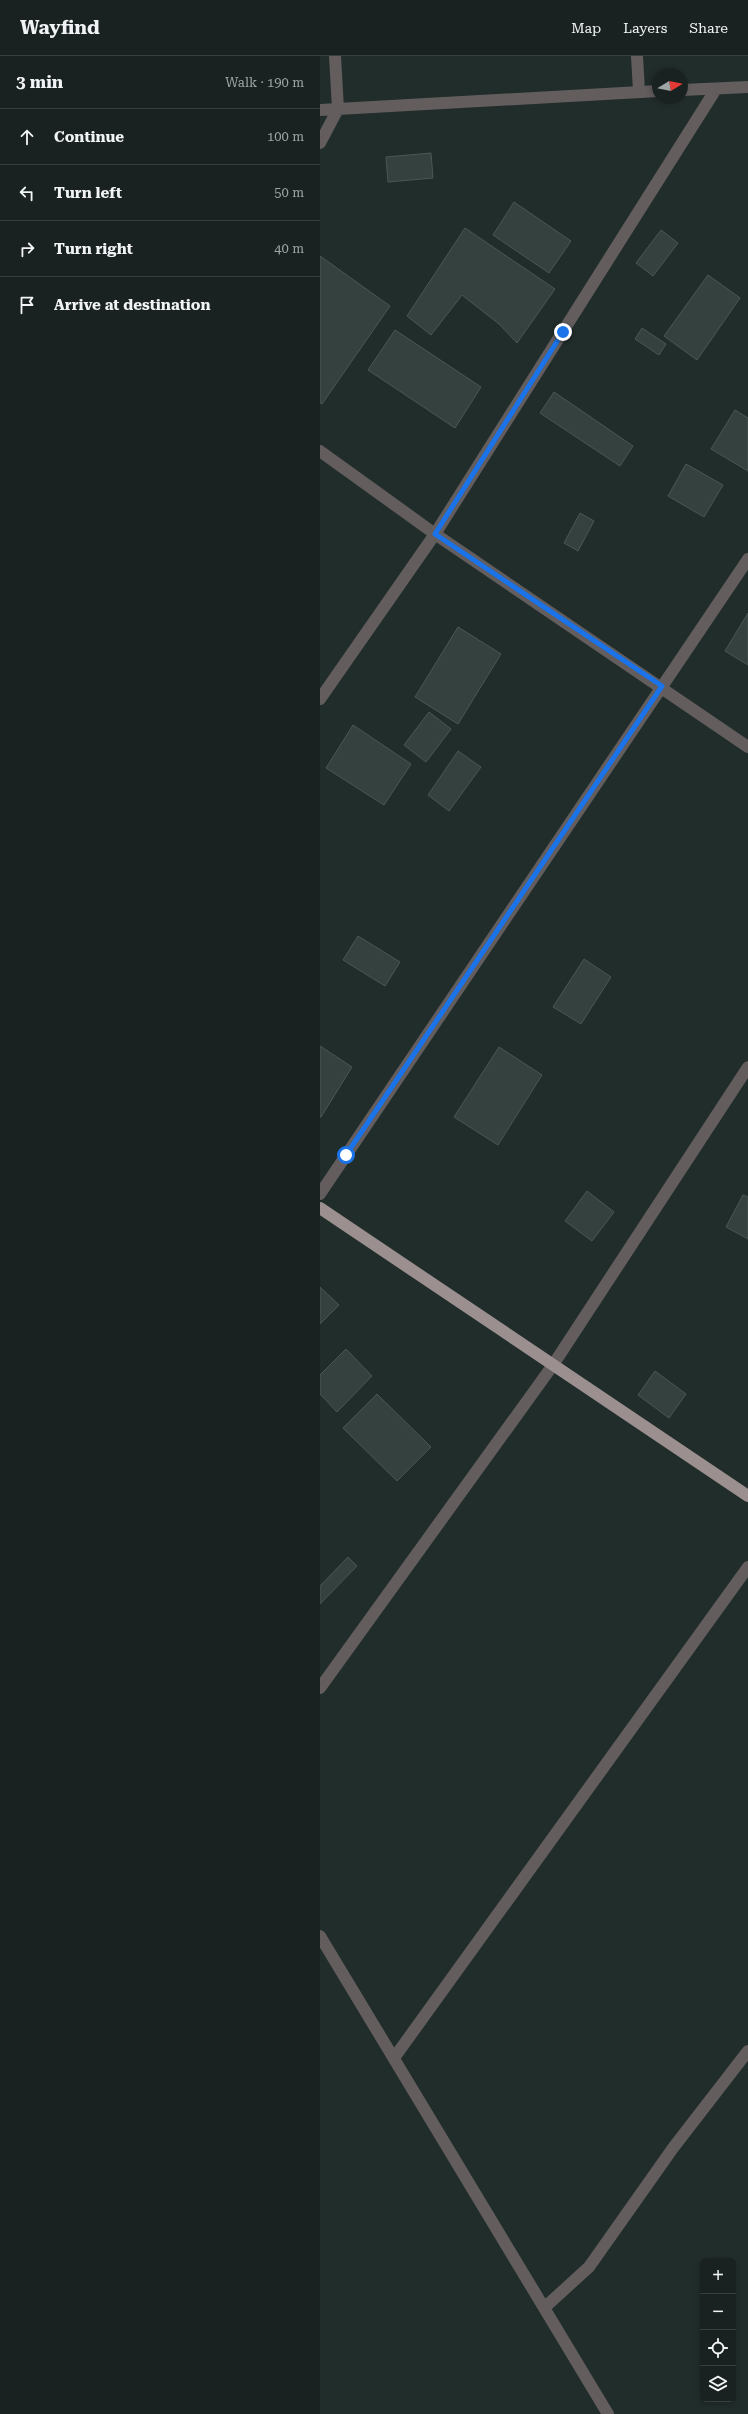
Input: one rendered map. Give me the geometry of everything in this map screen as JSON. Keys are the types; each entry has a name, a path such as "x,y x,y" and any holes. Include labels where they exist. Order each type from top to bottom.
{"main road":[{"path":"320,1208 748,1496"}],"street":[{"path":"320,143 338,109 335,56"},
{"path":"637,56 639,91"},
{"path":"688,90 748,87"},
{"path":"320,699 435,534 716,89"},
{"path":"320,110 652,91"},
{"path":"320,451 435,534 662,686 748,746"},
{"path":"320,1194 748,559"},
{"path":"320,1688 553,1365 748,1067"},
{"path":"394,2058 748,1566"},
{"path":"320,1936 608,2414"},
{"path":"544,2308 589,2267 673,2148 748,2051"}],"building":[{"path":"431,153 433,178 388,182 386,157"},
{"path":"514,202 571,241 549,273 493,235"},
{"path":"465,228 555,289 517,343 499,324 462,295 431,335 407,316"},
{"path":"661,230 678,243 653,276 636,263"},
{"path":"320,256 390,306 322,404 320,403"},
{"path":"708,275 740,298 697,360 664,336"},
{"path":"642,328 666,344 659,355 635,339"},
{"path":"395,330 481,387 455,428 368,370"},
{"path":"554,392 633,446 620,466 540,413"},
{"path":"735,410 748,418 748,471 711,449"},
{"path":"686,464 723,485 704,517 668,496"},
{"path":"580,513 594,521 578,551 564,543"},
{"path":"748,613 748,665 725,651"},
{"path":"458,627 501,654 458,724 415,697"},
{"path":"429,712 451,729 426,762 404,745"},
{"path":"353,725 411,764 384,805 326,768"},
{"path":"458,751 481,767 449,811 428,795"},
{"path":"358,936 400,962 385,986 343,960"},
{"path":"584,959 611,977 581,1024 553,1007"},
{"path":"320,1046 352,1067 321,1117 320,1117"},
{"path":"499,1047 542,1075 498,1145 454,1117"},
{"path":"587,1191 614,1212 592,1241 565,1221"},
{"path":"743,1195 748,1197 748,1239 726,1227"},
{"path":"320,1287 339,1305 320,1324"},
{"path":"346,1349 372,1376 337,1412 320,1394 320,1375"},
{"path":"655,1371 686,1394 669,1418 638,1395"},
{"path":"377,1394 431,1447 397,1481 343,1428"},
{"path":"348,1557 357,1566 320,1604 320,1586"}],"route":[{"path":"346,1155 662,686 435,534 563,332"}]}
